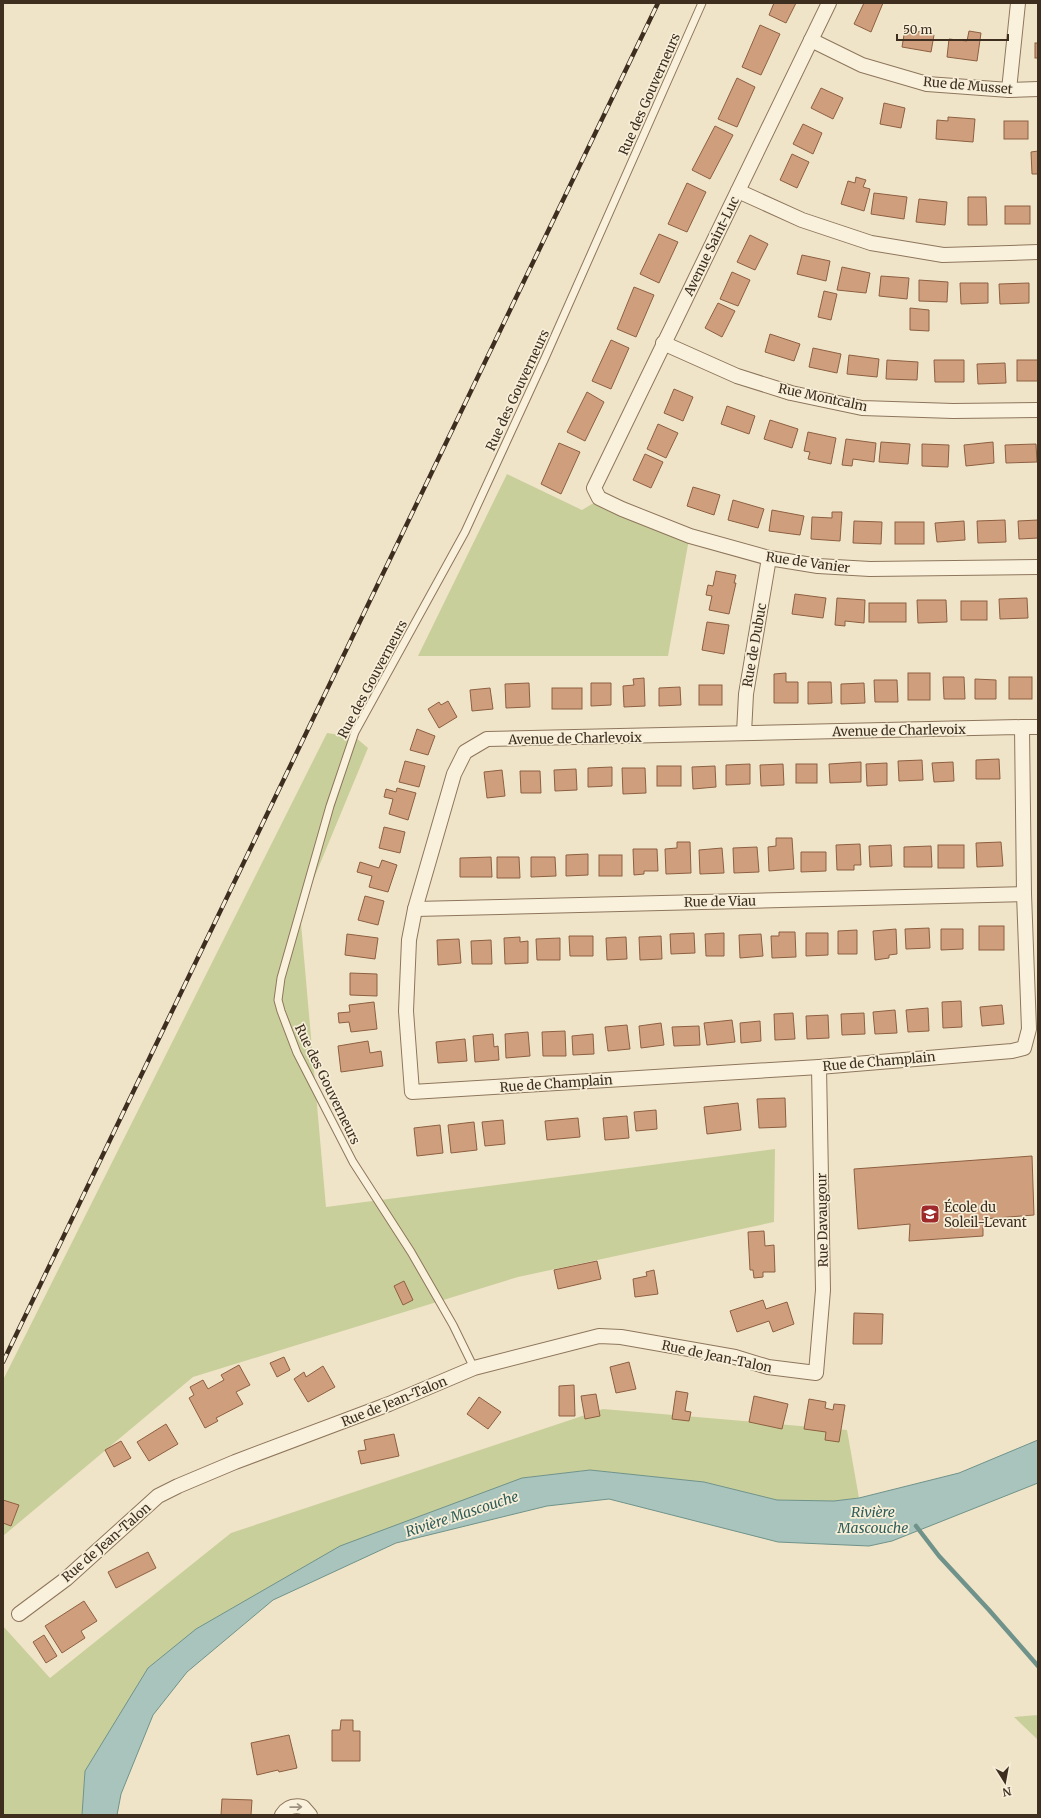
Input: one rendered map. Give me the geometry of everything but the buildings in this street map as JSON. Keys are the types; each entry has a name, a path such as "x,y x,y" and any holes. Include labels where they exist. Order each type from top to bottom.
{"street":[{"name":"Avenue Saint-Luc","path":"594,488 829,3"},
{"path":"1009,90 1018,3"},
{"name":"Rue de Musset","path":"811,40 862,65 927,84 1009,90 1038,89"},
{"path":"738,191 802,220 871,243 943,255 1038,252"},
{"name":"Rue Montcalm","path":"663,343 737,376 791,392 862,408 953,411 1038,410"},
{"name":"Rue de Vanier","path":"594,488 599,498 622,509 690,536 768,558 818,566 870,569 1038,567"},
{"name":"Rue de Dubuc","path":"744,733 746,694 768,558"},
{"name":"Rue de Champlain","path":"412,1092 819,1066 1012,1051 1024,1048 1029,1029 1024,894 1022,727"},
{"name":"Avenue de Charlevoix","path":"412,1092 406,1011 409,940 415,909 454,774 465,752 487,739 1038,727"},
{"name":"Rue de Viau","path":"415,909 1024,894"},
{"name":"Rue Davaugour","path":"816,1373 823,1290 819,1066"},
{"name":"Rue de Jean-Talon","path":"19,1614 66,1579 158,1496 236,1462 389,1404 474,1368 599,1336 628,1338 735,1357 768,1367 816,1373"},
{"path":"282,1815 285,1811 294,1806 303,1807 310,1815"}],"lane":[{"name":"Rue des Gouverneurs","path":"474,1368 453,1325 354,1162 297,1053 278,1000 281,978 330,806 355,732 465,532 545,358 702,3"}],"green space":[{"path":"507,474 582,510 597,501 689,539 668,656 418,656"},
{"path":"327,733 355,737 368,748 300,912 326,1207 775,1149 774,1222 518,1277 193,1377 3,1536 3,1380"},
{"path":"603,1409 847,1430 859,1498 834,1501 777,1500 704,1482 589,1470 522,1478 196,1629 85,1771 82,1815 3,1815 3,1626 50,1678 231,1533"},
{"path":"1038,1715 1038,1740 1014,1717"}],"water":[{"name":"Rivière Mascouche","path":"1038,1440 1038,1483 892,1541 869,1546 778,1542 609,1499 547,1506 396,1543 273,1600 187,1672 153,1715 121,1794 117,1815 82,1815 85,1771 148,1668 196,1629 340,1546 522,1478 590,1470 704,1482 777,1500 834,1501 859,1498 959,1473"}],"waterway":[{"path":"916,1526 939,1556 1038,1666"}],"railway":[{"path":"3,1362 658,3"}],"place":[{"name":"École du Soleil-Levant","path":"930,1214"}]}
